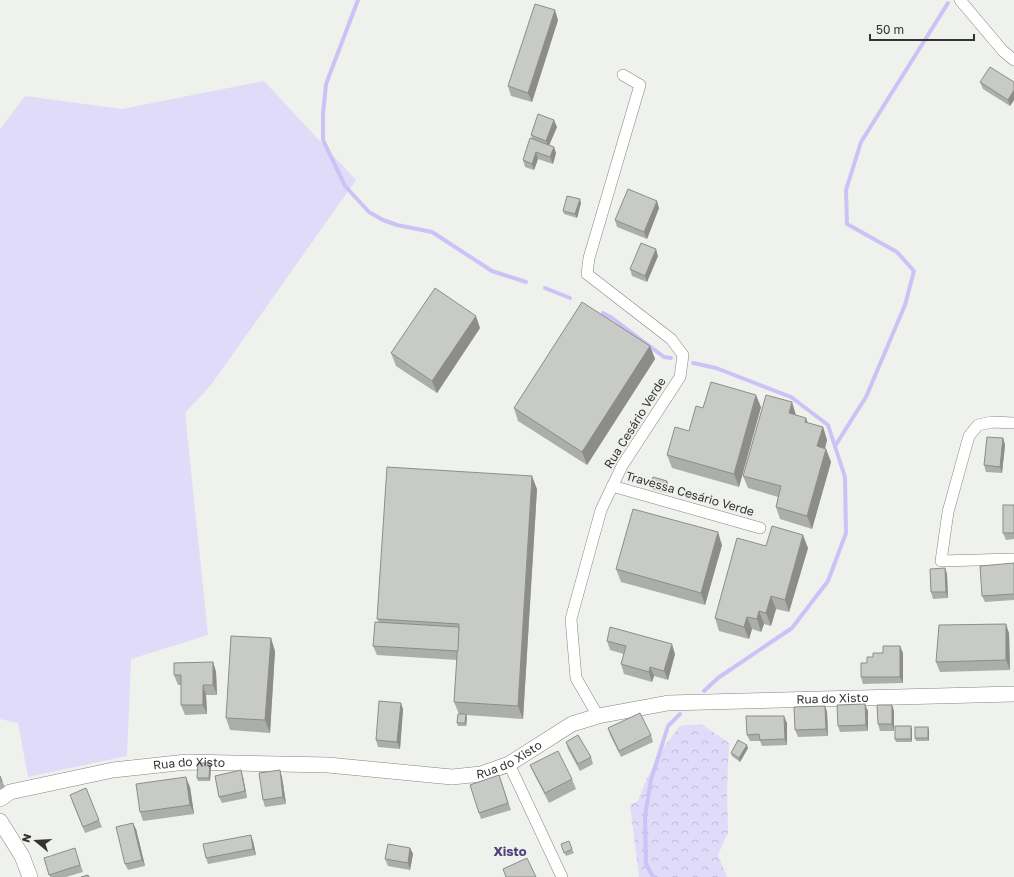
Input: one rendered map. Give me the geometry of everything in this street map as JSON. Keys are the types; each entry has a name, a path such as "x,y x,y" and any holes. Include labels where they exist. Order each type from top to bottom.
{"street":[{"path":"960,0 1003,51 1014,60"},
{"name":"Rua Cesário Verde","path":"598,716 576,678 571,619 601,510 622,466 680,377 683,355 671,340 587,274 589,258 640,85 623,75"},
{"path":"1014,423 992,422 978,425 969,436 948,512 941,561 1014,559"},
{"name":"Travessa Cesário Verde","path":"612,486 760,528"},
{"name":"Rua do Xisto","path":"0,799 10,792 113,770 187,762 328,765 452,777 481,774 509,764 572,724 598,716 668,703 1014,694"},
{"path":"509,764 562,877"},
{"path":"0,821 22,856 30,877"}],"green space":[{"path":"264,81 356,180 211,385 185,413 208,635 131,659 127,756 28,777 18,723 0,719 0,129 25,96 122,109"},
{"path":"701,724 729,743 727,789 728,832 718,855 727,877 639,877 630,805 638,801 656,762 673,734 680,726"}],"building":[{"path":"535,4 555,10 528,93 508,86"},
{"path":"990,67 1014,82 1014,90 1008,100 980,82"},
{"path":"538,114 554,120 546,141 531,135"},
{"path":"530,138 554,147 550,157 536,152 532,164 523,160"},
{"path":"628,189 657,201 644,232 615,220"},
{"path":"567,196 580,199 575,214 563,211"},
{"path":"641,243 656,249 645,276 630,269"},
{"path":"435,288 476,316 432,381 391,353"},
{"path":"582,302 650,346 582,452 514,408"},
{"path":"711,382 756,395 734,474 667,455 675,427 689,431 696,406 703,408"},
{"path":"766,395 792,402 789,413 806,418 805,422 823,427 817,446 826,449 807,516 776,507 781,486 743,476"},
{"path":"987,437 1003,438 1000,467 984,465"},
{"path":"387,467 532,476 518,706 454,702 459,624 377,619"},
{"path":"653,477 667,481 664,490 650,486"},
{"path":"1003,505 1014,505 1014,533 1003,533"},
{"path":"633,509 718,532 701,593 616,569"},
{"path":"772,526 803,535 785,600 771,596 766,613 759,611 757,619 747,617 744,627 715,618 737,538 766,546"},
{"path":"1014,563 1014,594 982,596 980,566"},
{"path":"945,568 946,592 931,592 930,569"},
{"path":"375,622 459,627 458,651 373,646"},
{"path":"1006,624 1006,660 936,662 939,625"},
{"path":"610,627 672,644 664,671 650,667 649,672 621,664 626,646 607,641"},
{"path":"231,636 271,638 265,720 226,718"},
{"path":"883,646 900,646 900,677 861,677 861,663 867,663 867,657 873,657 873,653 883,653"},
{"path":"213,662 213,685 203,685 203,705 181,705 181,675 174,675 174,663"},
{"path":"379,701 401,703 397,742 376,740"},
{"path":"865,704 866,725 838,726 837,705"},
{"path":"877,705 892,705 892,724 878,724"},
{"path":"825,706 826,729 795,730 794,707"},
{"path":"640,713 651,735 619,751 608,728"},
{"path":"458,714 466,714 465,723 457,723"},
{"path":"746,716 784,716 785,739 760,740 759,734 747,735"},
{"path":"895,726 911,726 911,739 895,739"},
{"path":"915,727 928,727 928,738 915,738"},
{"path":"578,735 591,757 578,764 566,742"},
{"path":"738,740 747,745 739,758 731,753"},
{"path":"558,751 572,779 545,793 530,765"},
{"path":"198,763 210,763 209,778 197,778"},
{"path":"241,770 245,791 219,797 215,776"},
{"path":"280,770 283,797 263,800 259,773"},
{"path":"499,775 508,803 479,813 470,785"},
{"path":"186,777 190,805 140,812 136,784"},
{"path":"86,788 99,820 83,827 70,795"},
{"path":"133,823 142,860 125,864 116,827"},
{"path":"251,835 253,849 206,858 203,844"},
{"path":"569,841 572,849 564,853 561,844"},
{"path":"388,844 410,848 408,863 385,859"},
{"path":"75,848 80,865 49,875 44,858"},
{"path":"527,858 536,877 506,877 503,869"}],"waterway":[{"path":"358,0 326,84 323,114 323,140 345,186 369,212 383,220 397,225 432,232 492,271 526,282"},
{"path":"835,446 866,397 905,305 914,271 897,252 847,224 846,190 861,142 948,3"},
{"path":"545,288 570,298"},
{"path":"603,313 612,318 664,357 671,358"},
{"path":"693,363 716,368 791,397 828,425 845,477 846,533 828,581 792,628 718,678 704,691"},
{"path":"653,877 646,864 645,816 651,780 668,726 680,714"}],"district":[{"name":"Xisto","path":"510,851"}]}
